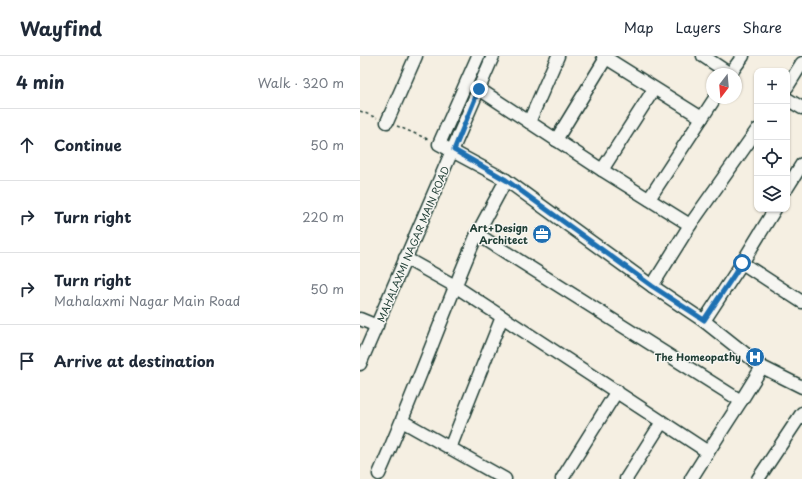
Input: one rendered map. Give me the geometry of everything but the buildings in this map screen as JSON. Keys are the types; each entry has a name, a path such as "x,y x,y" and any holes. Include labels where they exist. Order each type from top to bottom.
{"street":[{"path":"387,122 416,56"},
{"path":"478,56 439,144 454,150 506,180 652,286 704,320 762,367 802,387"},
{"name":"MAHALAXMI NAGAR MAIN ROAD","path":"360,364 405,258 454,150 493,56"},
{"path":"529,122 558,56"},
{"path":"703,56 721,68"},
{"path":"734,68 743,56"},
{"path":"556,140 604,57 702,118"},
{"path":"790,82 802,63"},
{"path":"479,89 602,170 690,225"},
{"path":"602,170 654,89"},
{"path":"790,101 802,108"},
{"path":"649,199 711,104"},
{"path":"652,286 690,225 754,134"},
{"path":"790,184 800,170"},
{"path":"381,477 455,286 477,234 506,180"},
{"path":"704,320 742,263 773,212"},
{"path":"477,234 740,401"},
{"path":"405,258 455,286 708,452"},
{"path":"742,263 801,299"},
{"path":"450,448 502,317"},
{"path":"360,319 377,326"},
{"path":"691,479 762,367"},
{"path":"562,479 617,391"},
{"path":"758,479 802,413"},
{"path":"402,421 505,479"},
{"path":"626,479 662,422"}],"path":[{"path":"360,111 439,144"}],"place":[{"name":"Art+Design Architect","path":"542,234"},
{"name":"The Homeopathy","path":"755,357"}],"route":[{"path":"479,89 454,150 506,180 652,286 704,320 742,263"}]}
